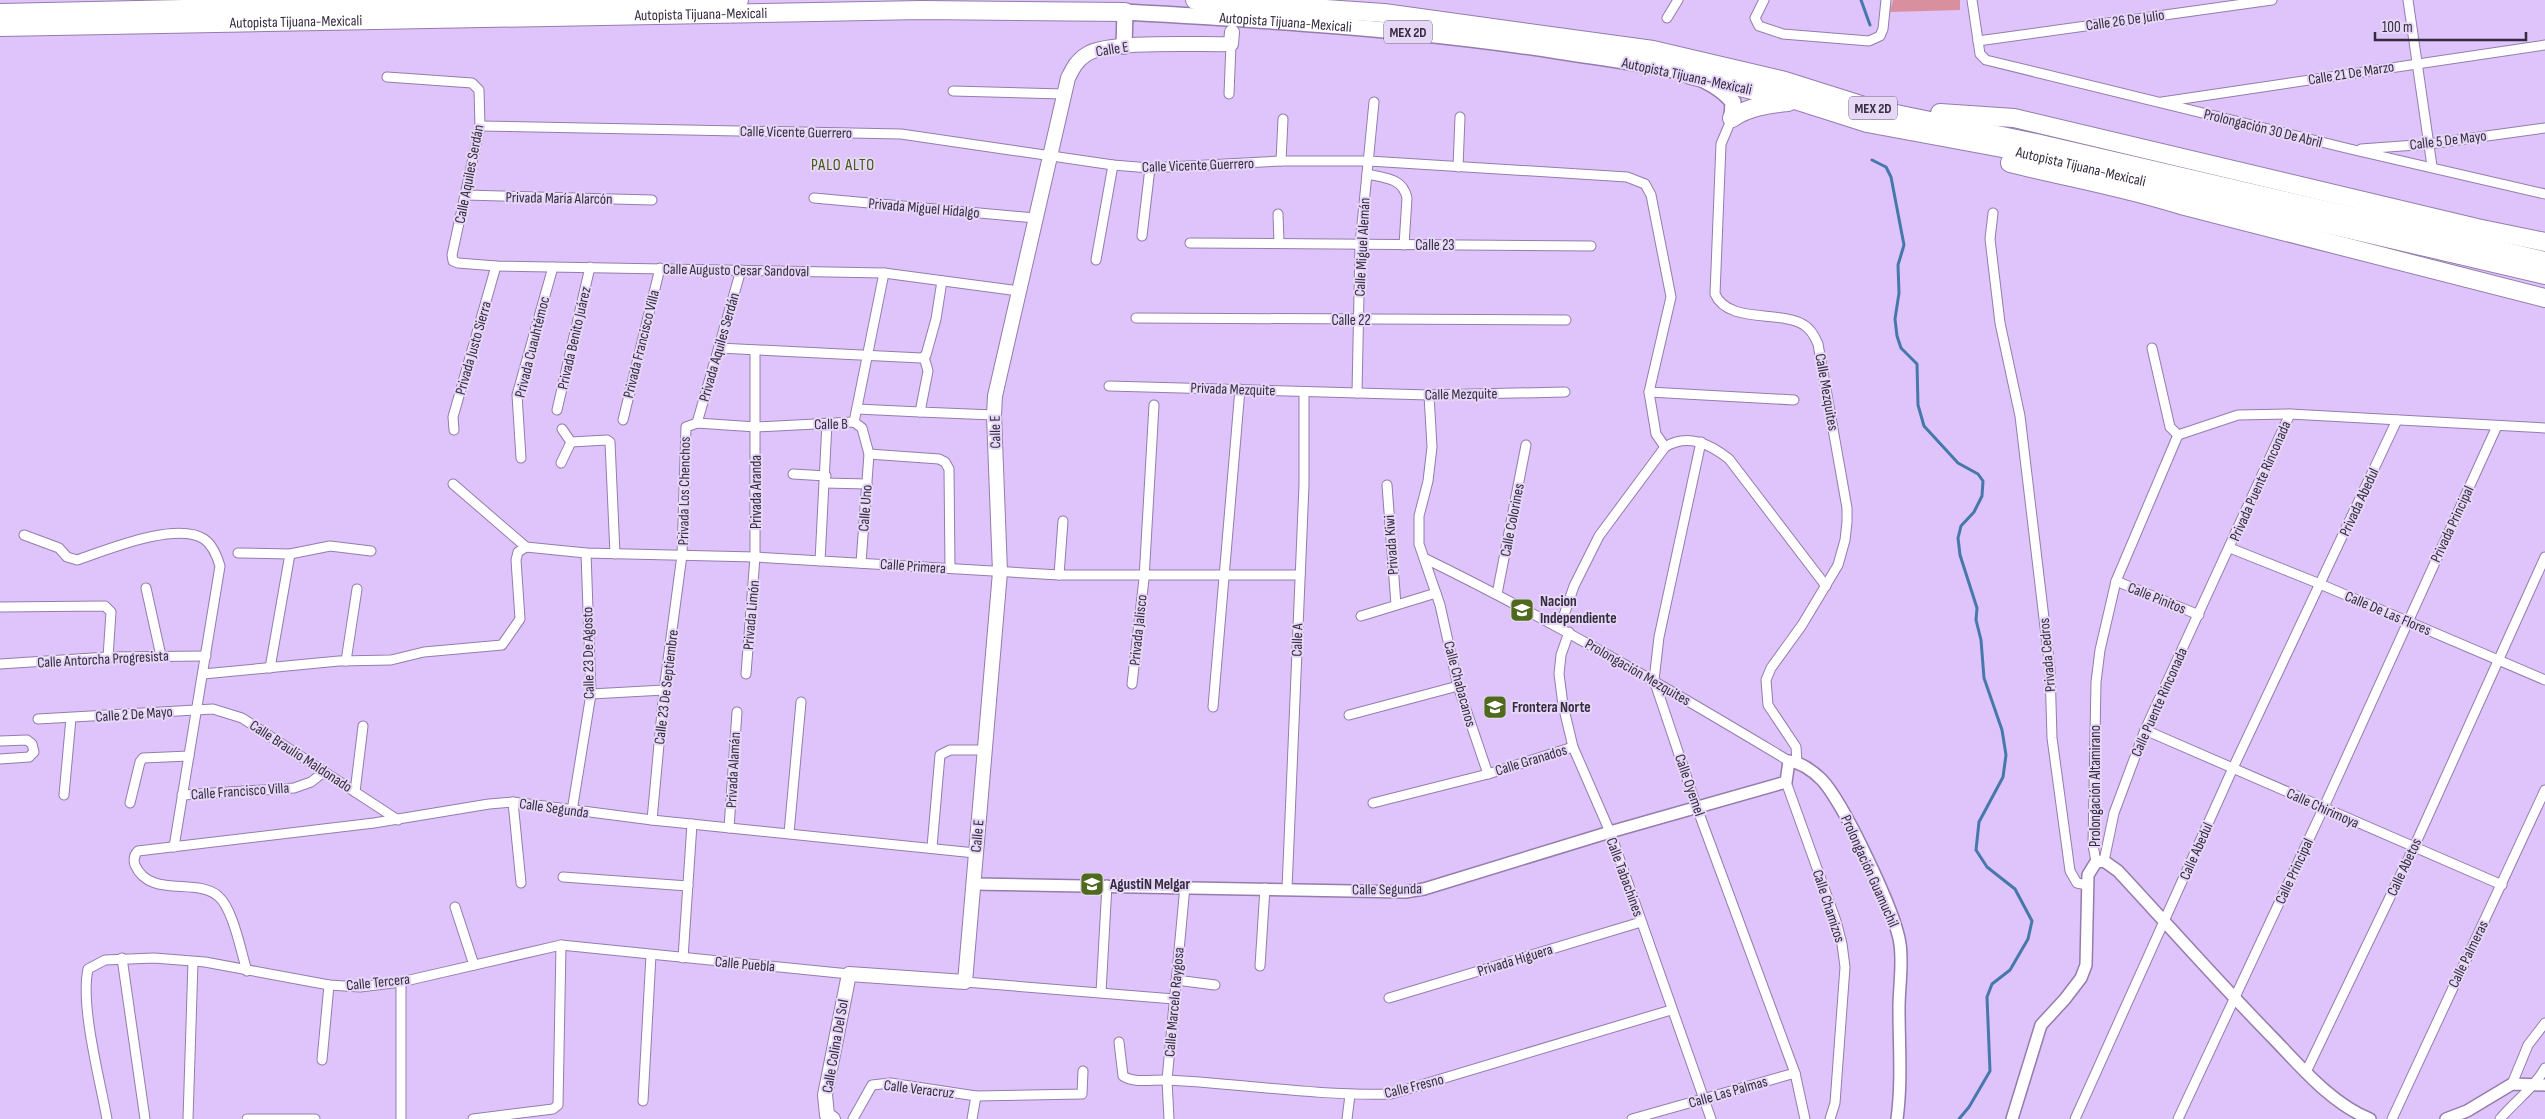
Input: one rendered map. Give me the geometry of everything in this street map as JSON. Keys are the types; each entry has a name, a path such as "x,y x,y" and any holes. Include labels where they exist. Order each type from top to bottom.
{"highway":[{"name":"Autopista Tijuana-Mexicali","path":"0,13 414,4 739,0"},
{"name":"Autopista Tijuana-Mexicali","path":"1195,0 1384,13 1653,50 1785,81 1872,116 2545,275"},
{"name":"Autopista Tijuana-Mexicali","path":"0,27 922,10 1124,12 1265,20 1434,35 1543,49 1690,74 1798,101 1872,116 2036,143 2545,261"},
{"path":"1124,12 1124,46"},
{"path":"1690,74 1725,92 1733,102 1732,118"},
{"path":"1732,118 1742,111 1770,104 1798,101"},
{"path":"1872,116 2014,118 2417,214 2545,242"},
{"path":"1872,116 1931,143 2080,181 2137,191 2181,205 2545,298"}],"main road":[{"name":"Calle E","path":"965,982 1000,572 994,415 995,396 1068,78 1076,62 1100,48 1231,38"},
{"name":"Calle Puebla","path":"849,974 965,982"},
{"name":"Calle Colina Del Sol","path":"828,1118 825,1095 849,974"}],"street":[{"path":"1667,18 1678,0"},
{"path":"1764,0 1755,18 1756,23 1783,34 1869,41 1880,36 1883,29 1886,0"},
{"path":"1972,0 1978,41"},
{"name":"Calle 26 De Julio","path":"1978,41 2272,0"},
{"path":"2408,0 2432,166"},
{"path":"1229,94 1231,38"},
{"name":"Prolongación 30 De Abril","path":"1978,41 1982,58 2157,103 2545,194"},
{"name":"Calle 21 De Marzo","path":"2157,103 2545,45"},
{"name":"Calle Aquiles Serdán","path":"387,77 472,83 479,90 480,126 452,255 453,262"},
{"path":"953,91 1064,94"},
{"name":"Calle Miguel Alemán","path":"1357,393 1360,245 1374,102"},
{"path":"1458,167 1460,117"},
{"name":"Calle Mezquites","path":"1732,118 1721,144 1715,294 1719,303 1730,310 1804,325 1813,334 1818,344 1847,508 1846,540 1838,565 1771,668 1766,680 1768,705 1796,747 1792,761"},
{"path":"1281,161 1283,120"},
{"name":"Calle Vicente Guerrero","path":"480,126 901,134 1113,165 1150,168 1281,161 1369,161 1627,177 1645,184 1655,209 1671,297 1649,392 1656,434 1665,447"},
{"name":"Calle 5 De Mayo","path":"2350,149 2429,144 2545,128"},
{"path":"1096,260 1113,165"},
{"path":"1142,236 1150,168"},
{"path":"1367,174 1395,180 1406,190 1408,198 1404,245"},
{"name":"Privada María Alarcón","path":"466,195 652,200"},
{"name":"Privada Miguel Hidalgo","path":"814,198 1035,218"},
{"name":"Privada Cedros","path":"1993,213 1990,239 2000,323 2020,416 2050,669 2052,738 2070,871 2077,883 2087,885"},
{"path":"1278,214 1279,243"},
{"name":"Calle 23","path":"1190,243 1591,246"},
{"name":"Calle Augusto Cesar Sandoval","path":"453,262 496,266 884,273 1019,291"},
{"name":"Privada Justo Sierra","path":"454,430 453,417 496,266"},
{"name":"Privada Cuauhtémoc","path":"521,458 517,395 553,267"},
{"name":"Privada Benito Juárez","path":"558,410 590,267"},
{"name":"Privada Francisco Villa","path":"623,420 660,268"},
{"name":"Privada Aquiles Serdán","path":"698,423 741,270"},
{"path":"854,422 884,273"},
{"path":"920,412 928,371 924,357 936,319 942,281"},
{"name":"Calle 22","path":"1136,318 1566,320"},
{"path":"719,348 924,357"},
{"path":"2152,348 2170,427 2178,435 2238,415 2290,414 2545,428"},
{"name":"Privada Aranda","path":"755,350 755,557"},
{"name":"Privada Mezquite","path":"1109,386 1357,393"},
{"path":"1213,707 1240,389"},
{"name":"Calle A","path":"1287,889 1304,485 1304,392"},
{"name":"Calle Mezquite","path":"1357,393 1429,395 1565,392"},
{"path":"1649,392 1794,400"},
{"path":"1361,616 1436,592 1419,544 1418,530 1432,447 1429,395"},
{"name":"Privada Jalisco","path":"1132,684 1144,576 1154,405"},
{"path":"856,409 994,415"},
{"name":"Privada Puente Rinconada","path":"2230,548 2290,414"},
{"name":"Privada Abedul","path":"2320,584 2397,420"},
{"name":"Calle B","path":"756,427 854,422 862,428 869,454"},
{"name":"Privada Aquiles Serdán","path":"686,427 698,423 756,427"},
{"path":"820,561 826,479 827,423"},
{"name":"Privada Principal","path":"2408,622 2497,426"},
{"name":"Privada Los Chenchos","path":"682,555 686,427"},
{"path":"562,429 571,442"},
{"name":"Prolongación Altamirano","path":"2178,435 2116,581 2100,650 2096,682 2093,844 2100,862 2118,871 2235,999 2306,1072 2354,1112 2370,1119"},
{"path":"571,442 606,440 610,442 615,554"},
{"path":"1665,447 1674,441 1701,442 1713,447 1729,459 1826,586"},
{"path":"561,463 571,442"},
{"name":"Calle Oyemel","path":"1701,442 1659,637 1654,680 1697,808 1795,1073 1805,1119"},
{"name":"Calle Colorines","path":"1497,594 1526,445"},
{"name":"Calle Tabachines","path":"1665,447 1599,536 1574,586 1564,630 1559,674 1563,705 1573,747 1610,832 1671,1010 1711,1119"},
{"path":"869,454 939,459 945,462 949,469 950,568"},
{"name":"Calle Uno","path":"861,563 869,454"},
{"path":"793,474 867,484"},
{"path":"203,674 346,661 391,660 424,652 502,645 520,619 516,560 518,552 526,547 453,484"},
{"name":"Privada Kiwi","path":"1387,485 1396,605"},
{"path":"1059,575 1063,521"},
{"path":"24,535 59,548 67,557 77,560 153,536 176,532 204,538 214,548 220,566 198,710 174,847"},
{"path":"238,554 290,554 330,546 371,551"},
{"name":"Calle Primera","path":"526,547 586,553 755,557 1059,575 1300,575"},
{"name":"Calle De Las Flores","path":"2230,548 2320,584 2545,680"},
{"name":"Calle Puente Rinconada","path":"2012,1119 2041,1025 2065,999 2081,978 2086,966 2088,874 2100,862 2114,813 2144,730 2230,548"},
{"name":"Calle 23 De Agosto","path":"572,811 591,694 586,553"},
{"path":"270,668 290,554"},
{"name":"Calle 23 De Septiembre","path":"652,820 664,690 682,555"},
{"name":"Privada Limón","path":"746,674 755,557"},
{"name":"Calle Abetos","path":"2306,1072 2414,847 2545,557"},
{"name":"Prolongación Mezquites","path":"1424,558 1564,630 1792,761"},
{"name":"Calle Pinitos","path":"2116,581 2199,615"},
{"name":"Calle Abedul","path":"2074,1119 2320,584"},
{"path":"146,588 160,656"},
{"path":"346,661 357,589"},
{"name":"Calle Chabacanos","path":"1436,592 1458,686 1488,774"},
{"path":"0,607 99,605 109,608 111,612 108,657"},
{"name":"Calle Principal","path":"2178,1119 2408,622"},
{"name":"Calle Antorcha Progresista","path":"0,664 108,657 206,656"},
{"path":"1350,715 1458,686"},
{"path":"591,694 664,690"},
{"path":"789,833 801,702"},
{"name":"Calle 2 De Mayo","path":"38,719 198,710"},
{"name":"Calle Braulio Maldonado","path":"198,710 227,711 242,718 398,820"},
{"name":"Privada Alamán","path":"729,828 737,712"},
{"path":"64,795 70,718"},
{"path":"355,792 363,726"},
{"name":"Calle Chirimoya","path":"2144,730 2502,886"},
{"path":"0,741 27,740 32,744 34,752 29,757 0,759"},
{"name":"Calle Granados","path":"1373,803 1488,774 1573,747"},
{"path":"932,847 940,756 950,750 984,750"},
{"path":"130,803 140,762 143,758 190,756"},
{"name":"Calle Chamizos","path":"1792,761 1786,782 1836,921 1845,967 1835,1103 1831,1117"},
{"name":"Prolongación Guamuchil","path":"1792,761 1821,779 1845,814 1896,924 1900,944 1899,1008 1901,1063 1897,1119"},
{"name":"Calle Francisco Villa","path":"182,795 294,788 311,782 324,772"},
{"name":"Calle Segunda","path":"973,884 1185,886 1405,892 1424,889 1610,832 1786,782"},
{"name":"Calle Palmeras","path":"2392,1119 2545,790"},
{"path":"513,802 522,883"},
{"name":"Calle Segunda","path":"247,971 224,902 210,891 174,887 150,880 134,863 135,854 138,851 398,820 489,804 513,802 652,820 932,847 975,853"},
{"path":"683,958 692,824"},
{"path":"563,878 688,886"},
{"path":"1101,992 1107,885"},
{"name":"Calle Marcelo Raygosa","path":"1169,1119 1167,1080 1185,886"},
{"path":"1260,966 1265,888"},
{"path":"455,907 474,965"},
{"name":"Privada Higuera","path":"1389,998 1641,922"},
{"path":"473,1119 512,1117 553,1108 559,1100 561,945"},
{"name":"Calle Tercera","path":"107,1119 86,1000 88,969 105,960 122,958 193,962 329,985 353,987 401,982 561,945"},
{"name":"Calle Puebla","path":"561,945 849,974"},
{"path":"643,1101 651,955"},
{"path":"122,958 145,1119"},
{"path":"188,1119 193,962"},
{"path":"1176,980 1215,985"},
{"path":"401,982 401,1119"},
{"name":"Calle Puebla","path":"965,982 1174,999"},
{"path":"322,1060 329,985"},
{"name":"Calle Fresno","path":"1119,1042 1123,1076 1132,1080 1167,1080 1350,1096 1391,1094 1671,1010"},
{"path":"2512,1084 2528,1046 2545,1023"},
{"path":"2500,1119 2522,1094 2541,1084 2545,1068"},
{"name":"Calle Veracruz","path":"853,1119 872,1085 890,1083 976,1096 1082,1094 1083,1071"},
{"name":"Calle Las Palmas","path":"1632,1119 1795,1073"},
{"path":"2446,1119 2467,1111 2512,1084 2541,1084"},
{"name":"Calle Veracruz","path":"972,1119 976,1096"},
{"path":"1347,1119 1350,1096"},
{"path":"247,1119 315,1119"}],"shaded area":[{"path":"1893,0 1960,0 1960,10 1890,12"}],"waterway":[{"path":"1861,0 1870,25"},
{"path":"1872,160 1886,167 1891,177 1904,245 1898,265 1899,293 1895,319 1897,336 1901,348 1917,364 1918,405 1924,426 1958,463 1978,474 1983,481 1982,496 1974,512 1961,526 1958,538 1960,555 1977,608 1976,620 1981,640 1984,678 2002,730 2006,755 2003,777 1979,822 1976,850 1987,867 2015,889 2032,921 2028,939 2010,970 1992,984 1987,997 1990,1071 1969,1107 1959,1119"}],"place":[{"name":"Nacion Independiente","path":"1522,610"},
{"name":"Frontera Norte","path":"1495,707"},
{"name":"AgustiN Melgar","path":"1092,884"}],"district":[{"name":"PALO ALTO","path":"843,164"}]}
